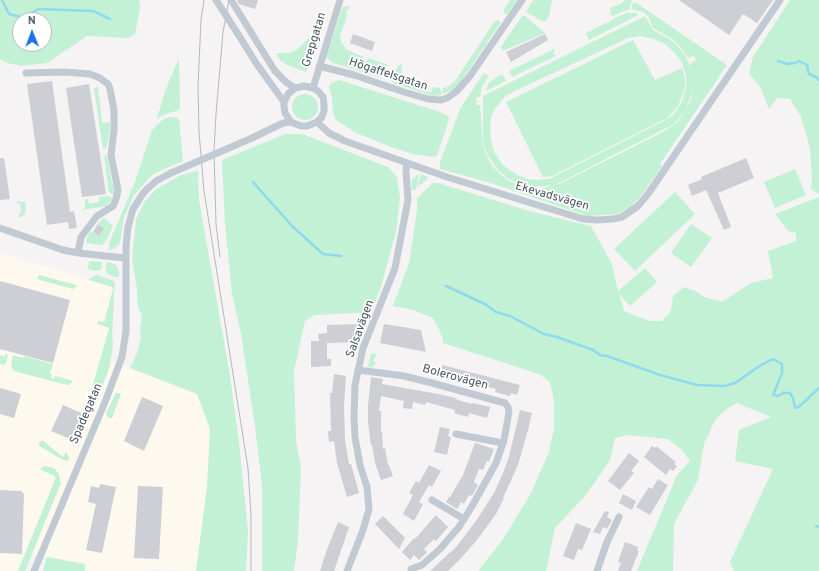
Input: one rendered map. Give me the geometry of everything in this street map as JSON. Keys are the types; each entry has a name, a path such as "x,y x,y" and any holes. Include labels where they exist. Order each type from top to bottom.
{"street":[{"path":"216,0 256,63 284,102 285,113 291,122"},
{"path":"231,0 275,70 286,82 295,88"},
{"name":"Grepgatan","path":"313,88 340,0"},
{"name":"Högaffelsgatan","path":"319,66 354,75 428,99 441,100 457,92 470,76 522,0"},
{"name":"Ekevadsvägen","path":"317,122 329,132 346,141 447,178 583,219 597,220 622,217 638,206 648,194 780,0"},
{"path":"26,73 64,72 90,74 100,78 108,84 110,89 114,110 112,155 118,190 113,206 97,216 82,237 78,253"},
{"path":"284,102 288,94 295,88 304,86 318,91 322,97 324,110 322,117 317,122"},
{"name":"Spadegatan","path":"34,571 108,395 122,357 126,331 125,258 128,226 133,209 138,199 150,186 171,173 283,123 291,122 301,126 307,126 317,122"},
{"name":"Salsavägen","path":"347,571 363,530 369,509 367,487 360,465 355,437 354,397 358,370 369,331 395,268 408,200 407,164"},
{"path":"0,228 62,250 125,258"},
{"name":"Bolerovägen","path":"358,370 404,376 505,403 508,407 509,412 503,443 496,463 481,492 464,519 440,549 422,565 410,570"},
{"path":"456,434 503,443"},
{"path":"432,500 464,519"},
{"path":"597,571 607,542 619,517"}],"shaded area":[{"path":"0,253 115,287 113,296 109,360 197,394 210,429 207,487 196,571 144,569 143,571 85,571 84,564 28,553 23,571 0,571"}],"green space":[{"path":"0,0 139,0 140,8 135,34 128,38 87,36 47,63 22,66 7,63 0,59"},
{"path":"510,0 517,0 507,15 504,13 504,9"},
{"path":"533,0 552,0 549,16 546,21 542,21 526,12"},
{"path":"625,0 632,0 630,9 612,16 610,8 621,4"},
{"path":"790,0 819,0 819,194 811,189 812,177 810,148 801,117 790,99 777,98 769,109 760,87 749,73 753,57"},
{"path":"635,2 727,65 660,164 662,166 644,192 630,208 617,214 587,216 491,183 440,169 440,162 461,107 484,73 489,76 482,87 480,97 476,98 477,105 480,105 483,144 486,154 493,167 501,175 509,181 525,187 543,188 559,184 663,132 677,123 691,100 693,82 690,64 696,60 694,56 688,58 674,40 653,28 648,16 643,12 632,9 632,4"},
{"path":"349,6 349,10 346,10 347,16 340,36 341,42 347,50 364,57 363,59 367,61 369,58 388,65 383,74 379,77 333,63 326,56 342,9 343,7"},
{"path":"627,13 636,13 638,15 589,40 586,33 614,18"},
{"path":"522,16 525,16 545,33 503,51 501,47"},
{"path":"645,16 653,30 674,42 681,50 691,69 693,82 691,96 685,111 674,124 555,185 533,187 520,185 506,177 497,169 487,154 483,137 483,96","holes":["641,36 654,39 665,44 676,54 683,65 686,77 686,88 682,102 673,115 549,179 527,179 517,175 503,165 494,152 490,130 491,117 494,110 505,96 628,38"]},
{"path":"498,20 501,22 500,24 460,83 454,89 443,94 442,89 455,81 495,21"},
{"path":"324,22 306,72 287,65 280,60 276,53 289,53 298,49"},
{"path":"633,40 655,80 682,68 685,78 685,88 678,106 667,118 552,176 543,177 506,102"},
{"path":"554,49 554,54 556,56 512,77 509,71"},
{"path":"179,58 180,108 179,110 163,115 157,119 165,91"},
{"path":"400,64 402,64 401,76 403,78 406,76 431,93 433,87 440,88 442,95 433,96 393,83 391,80 394,72"},
{"path":"502,74 506,81 486,91 488,84"},
{"path":"339,80 440,112 448,116 449,119 437,156 432,157 413,154 394,148 356,133 336,120 333,113 332,98 329,87 331,83"},
{"path":"98,87 102,123 110,122 107,146 103,149 94,88"},
{"path":"305,94 314,98 318,107 314,116 305,120 296,116 292,107 296,98"},
{"path":"170,117 179,119 183,161 152,175 134,195 124,217 120,243 118,246 109,251 109,243 135,182 152,130 162,120"},
{"path":"285,134 302,134 388,167 397,177 400,198 396,232 382,283 372,312 315,315 305,321 294,371 296,441 301,468 298,540 294,571 262,571 262,485 241,334 232,294 225,224 222,160"},
{"path":"107,155 114,188 114,196 109,192 104,156"},
{"path":"795,169 806,195 775,208 764,182"},
{"path":"198,171 199,200 230,376 239,443 248,530 246,571 196,571 207,487 210,429 197,394 130,368 137,353 141,339 140,328 142,316 138,306 132,258 136,219 145,201 156,189 183,174"},
{"path":"419,174 416,190 411,190 412,179"},
{"path":"421,174 428,177 427,180 417,187"},
{"path":"433,183 438,183 529,211 591,226 612,264 618,291 645,268 657,282 630,306 619,294 624,311 649,321 662,321 671,311 673,296 684,287 696,291 704,297 722,302 751,283 773,278 768,251 796,241 796,233 788,231 775,214 819,197 819,571 734,571 730,562 773,469 735,461 739,430 771,417 737,403 724,411 715,420 704,444 698,480 674,524 673,571 637,571 677,475 690,461 682,450 668,439 628,435 615,438 610,460 600,475 583,498 555,528 546,571 478,571 502,541 530,495 549,452 554,428 554,403 549,381 539,374 443,343 443,338 433,318 413,310 393,306 409,263 417,210 417,198"},
{"path":"675,192 695,214 635,271 614,249"},
{"path":"107,196 113,198 106,206 83,210 85,208 85,199 88,199 89,204 99,202 99,197"},
{"path":"17,201 24,202 26,204 25,214 21,217 19,217 19,214 21,213 20,203 17,203"},
{"path":"104,218 113,226 106,241 102,245 87,243 86,240 90,231 99,236 104,228 98,223"},
{"path":"691,224 712,238 691,267 671,253"},
{"path":"89,261 102,262 101,269 98,271 88,269"},
{"path":"109,262 116,265 119,271 119,277 106,273 106,263"},
{"path":"39,275 77,286 73,289 37,279"},
{"path":"96,275 114,281 115,284 112,352 110,366 101,390 92,388 109,328 97,324 98,321 104,322 113,289 112,287 89,280"},
{"path":"371,353 377,354 373,361 376,362 372,368 368,367"},
{"path":"5,354 8,355 6,363 4,365 0,364 0,355 5,357"},
{"path":"13,355 23,358 24,356 53,364 50,374 52,375 51,378 54,379 55,376 70,380 72,381 71,384 63,384 14,371 11,366"},
{"path":"116,393 121,394 112,418 108,418 106,413"},
{"path":"42,440 63,457 66,452 69,458 68,461 63,460 38,445"},
{"path":"44,466 55,469 59,474 61,483 25,571 18,571 56,477 40,469"},
{"path":"47,557 85,564 85,571 43,571"}],"building":[{"path":"237,0 258,0 255,9 239,4"},
{"path":"679,0 773,0 757,23 743,14 729,35"},
{"path":"353,34 375,42 372,51 350,43"},
{"path":"545,34 548,40 511,62 506,52"},
{"path":"52,81 70,212 74,211 77,228 69,229 68,222 47,225 27,84"},
{"path":"89,84 106,194 82,197 66,88"},
{"path":"0,158 4,158 10,199 0,200"},
{"path":"746,158 754,178 718,193 731,227 724,230 706,190 692,196 688,185 702,179 701,177"},
{"path":"98,224 104,228 99,236 93,232"},
{"path":"0,281 70,300 53,363 0,349"},
{"path":"359,324 359,342 327,343 327,359 331,359 331,366 311,367 311,341 319,341 318,334 327,333 327,325"},
{"path":"384,324 421,330 426,352 380,343"},
{"path":"442,365 520,385 517,395 511,393 510,396 495,392 496,389 483,386 482,388 439,377"},
{"path":"334,374 346,376 344,406 345,440 349,464 351,464 359,493 347,497 337,463 334,441 329,442 328,431 331,431 330,393 332,393"},
{"path":"371,377 383,379 382,384 438,394 456,398 455,399 472,404 490,407 487,418 469,413 468,417 454,413 455,410 426,402 425,405 413,402 412,409 403,408 404,401 381,396 379,411 381,411 383,449 385,448 388,465 393,476 381,480 375,463 368,423"},
{"path":"0,388 21,394 14,418 0,414"},
{"path":"142,397 163,406 144,451 124,441"},
{"path":"63,405 86,415 75,441 51,431"},
{"path":"520,410 532,413 518,465 496,514 477,540 448,571 430,571 457,546 494,493 509,457"},
{"path":"440,427 450,429 448,436 451,437 447,455 434,452"},
{"path":"475,443 494,449 489,462 487,461 483,470 479,469 474,482 478,485 472,496 469,495 464,504 461,502 457,509 446,502 463,475"},
{"path":"652,446 655,448 656,446 676,462 674,464 677,466 673,471 670,469 666,475 644,457"},
{"path":"629,453 639,461 631,471 634,473 620,490 608,481"},
{"path":"429,465 441,471 432,487 429,485 419,502 423,504 414,521 403,514 413,495 409,493 416,481 419,483"},
{"path":"658,479 668,485 650,515 636,507 649,487 652,489"},
{"path":"100,484 116,487 102,553 86,550 96,504 88,502 91,486 99,488"},
{"path":"138,486 163,487 159,559 134,558"},
{"path":"0,490 21,491 24,494 22,554 0,553"},
{"path":"623,494 636,501 632,510 619,503"},
{"path":"605,511 609,512 607,517 612,520 607,529 603,527 600,534 593,532"},
{"path":"436,515 448,527 436,541 434,539 424,549 427,552 419,560 414,555 410,560 402,552"},
{"path":"383,516 405,538 399,549 375,524"},
{"path":"338,522 349,527 334,571 320,571 326,552"},
{"path":"576,523 591,529 582,550 578,549 574,560 563,556"},
{"path":"625,542 638,547 637,550 639,551 631,571 618,571 621,563 618,562"}],"waterway":[{"path":"2,0 9,14 24,18 38,9 93,11 110,19"},
{"path":"778,61 788,64 799,61 807,65 809,74 819,80"},
{"path":"253,182 292,226 323,254 341,256"},
{"path":"446,286 485,304 496,312 510,316 544,334 557,337 593,350 600,355 607,356 660,375 697,385 724,386 735,383 761,365 773,359 782,364 782,373 773,395 778,396 783,393 790,393 793,398 795,408 800,406 819,388"}],"tram line":[{"path":"204,0 201,20 198,86 199,132 204,191 248,468 251,515 251,571"},
{"path":"220,257 216,224 214,151 223,32 229,0"}]}
